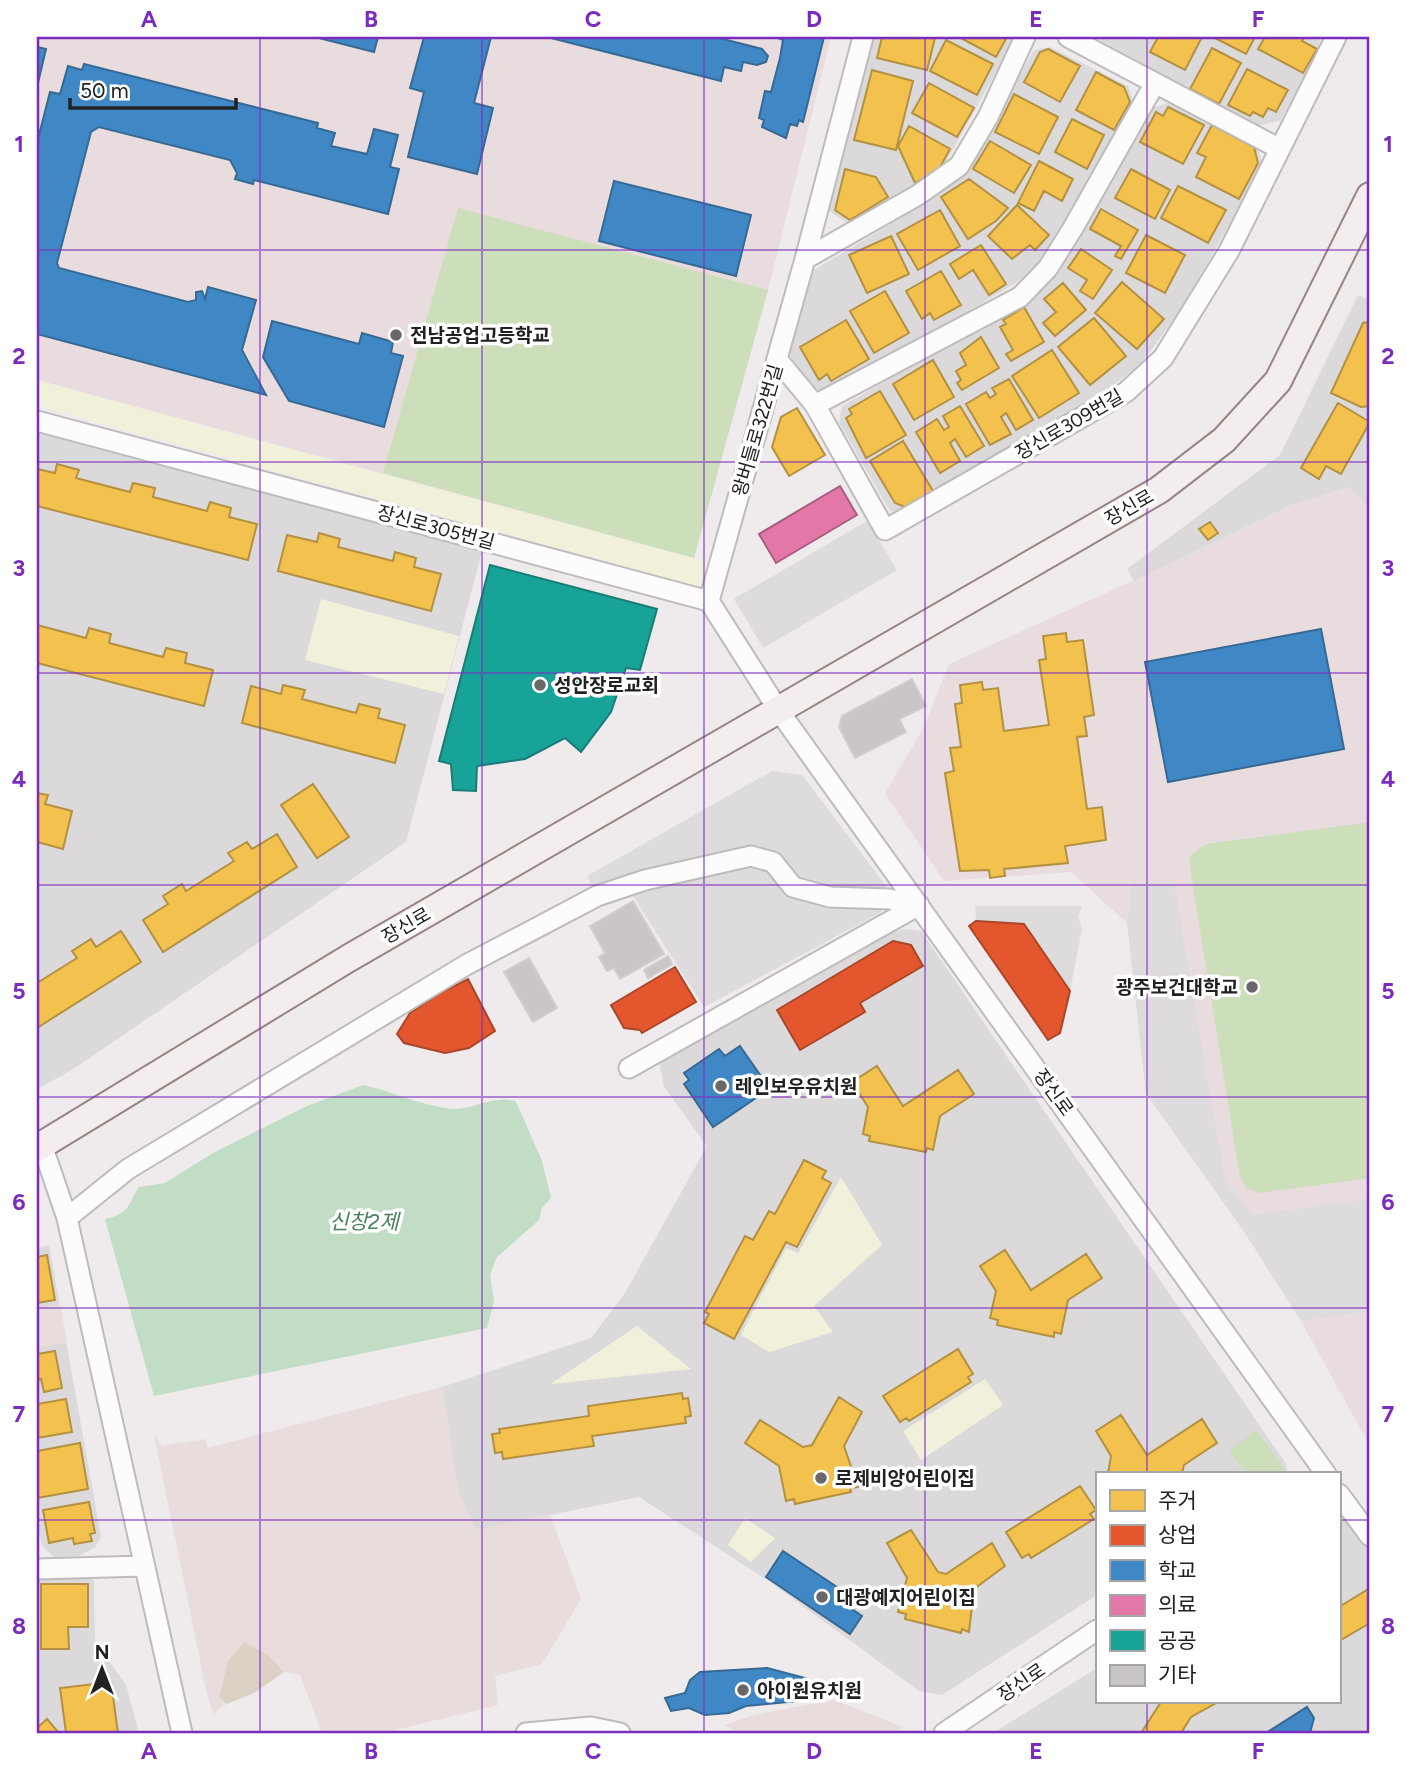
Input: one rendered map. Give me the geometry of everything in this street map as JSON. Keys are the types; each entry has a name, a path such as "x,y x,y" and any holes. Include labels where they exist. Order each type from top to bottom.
{"main road":[{"name":"장신로","path":"39,1146 349,958 1159,490 1224,440 1278,381 1370,196"}],"street":[{"name":"왕버들로322번길","path":"709,601 805,259 863,37"},
{"path":"805,259 918,195 959,166 988,117 1025,37"},
{"path":"1069,37 1280,149 1336,37"},
{"path":"815,405 1020,297 1048,268 1155,83"},
{"name":"장신로309번길","path":"777,359 815,405 885,530 1126,392 1163,358 1229,251 1280,149"},
{"name":"장신로305번길","path":"37,421 709,601"},
{"path":"709,601 779,711"},
{"name":"장신로","path":"779,711 1325,1472"},
{"path":"67,1218 128,1170 466,965 597,896 645,880 751,856 773,862 793,887 830,897 889,899 919,905"},
{"path":"629,1068 919,905"},
{"path":"39,1146 67,1218 142,1566 182,1733"},
{"path":"1340,1495 1370,1536"},
{"path":"37,1569 142,1566"},
{"name":"장신로","path":"944,1733 1096,1631"},
{"path":"526,1733 591,1727 620,1733"}],"shaded area":[{"name":"전남공업고등학교","path":"37,37 831,37 768,290 694,558 37,380"},
{"path":"874,37 1015,38 941,171 850,225 829,211"},
{"path":"1095,37 1319,37 1320,47 1280,121 1255,126"},
{"path":"1050,47 1128,86 1133,100 1059,237 1044,257 1016,283 833,391 814,391 786,350 814,270 934,198 966,171 1034,50"},
{"path":"1171,102 1257,146 1263,166 1176,317 1140,364 1106,391 906,512 890,511 839,423 842,406 1025,301 1059,269 1152,108"},
{"path":"458,208 768,290 694,558 383,473"},
{"path":"1358,295 1370,300 1370,509 1349,487 1292,505 1134,581 1127,569 1280,455"},
{"path":"37,380 707,562 700,587 37,406"},
{"path":"37,421 485,540 406,842 72,1070 37,1089"},
{"name":"광주보건대학교","path":"1349,487 1370,509 1370,1446 1301,1321 1247,1236 1146,1093 1127,923 1071,872 944,881 885,793 923,729 949,664 1292,505"},
{"path":"867,521 897,570 763,648 734,599"},
{"path":"321,599 459,636 444,694 305,660"},
{"path":"772,771 802,775 887,887 889,899 880,913 704,1007 631,893 603,906 587,876"},
{"path":"1364,823 1370,826 1370,1178 1259,1193 1247,1189 1240,1177 1189,862 1191,855 1206,844"},
{"path":"1174,883 1225,1180 1252,1215 1370,1199 1370,1311 1301,1321 1247,1236 1146,1093 1127,923 1132,884"},
{"path":"975,906 1082,906 1078,917 1082,929 1070,991 1024,924 976,921"},
{"path":"888,931 921,931 1286,1464 1287,1472 1096,1472 1096,1596 942,1695 919,1691 770,1582 639,1497 476,1530 458,1491 442,1387 591,1338 625,1293 707,1146 664,1087 659,1062"},
{"path":"841,1177 882,1245 814,1306 833,1332 769,1352 741,1335 786,1248 798,1253"},
{"path":"49,1245 101,1537 95,1547 79,1556 54,1557 42,1546 37,1521 37,1248"},
{"path":"60,1304 67,1343 37,1348 37,1308"},
{"path":"637,1326 691,1369 552,1384 552,1383"},
{"path":"985,1379 1003,1405 921,1460 903,1431"},
{"path":"442,1387 458,1491 476,1530 550,1514 581,1599 542,1664 495,1676 498,1705 383,1733 322,1733 300,1675 284,1672 267,1654 244,1642 228,1662 219,1697 227,1704 218,1709 214,1717 206,1690 154,1434 162,1446 205,1439 207,1448"},
{"path":"1256,1430 1285,1469 1281,1472 1245,1472 1229,1451"},
{"path":"1344,1513 1370,1549 1370,1733 993,1733 1096,1669 1096,1704 1340,1704 1340,1515"},
{"path":"745,1518 775,1538 751,1562 728,1545"},
{"path":"37,1578 94,1578 95,1641 126,1685 139,1733 37,1733"},
{"path":"244,1642 267,1654 284,1672 256,1692 227,1704 219,1697 228,1661"},
{"path":"834,1700 903,1727 895,1733 737,1733 725,1725 753,1715"}],"water":[{"name":"신창2제","path":"363,1085 429,1105 452,1109 499,1100 515,1101 518,1106 542,1161 551,1198 542,1208 539,1220 497,1257 490,1275 494,1302 487,1328 154,1396 105,1219 124,1211 139,1187 165,1183 213,1153 307,1106"}],"building: 주거":[{"path":"882,37 935,38 927,70 877,58"},
{"path":"959,37 1007,37 996,57"},
{"path":"1158,37 1202,37 1185,70 1150,52"},
{"path":"1213,37 1255,37 1246,54"},
{"path":"1265,37 1305,37 1302,41 1317,49 1303,73 1258,49"},
{"path":"946,40 993,64 977,95 930,71"},
{"path":"1212,48 1241,63 1219,104 1190,89"},
{"path":"1048,49 1080,66 1060,102 1024,82 1040,52"},
{"path":"1247,69 1288,90 1276,112 1268,108 1263,117 1253,112 1250,116 1228,105"},
{"path":"872,70 913,81 896,150 854,140"},
{"path":"1096,72 1124,87 1130,102 1114,130 1076,110"},
{"path":"929,83 974,108 957,137 912,113"},
{"path":"1014,94 1058,117 1039,154 995,132"},
{"path":"1168,107 1204,125 1183,164 1140,142 1156,112 1163,116"},
{"path":"1072,119 1104,135 1087,169 1055,152"},
{"path":"1212,125 1254,147 1258,163 1239,199 1196,177 1206,157 1197,153"},
{"path":"909,126 950,149 939,169 915,183 898,146"},
{"path":"990,141 1031,165 1014,193 973,169"},
{"path":"1039,161 1073,179 1062,201 1044,191 1034,211 1018,203"},
{"path":"845,169 876,177 888,197 850,220 835,210"},
{"path":"1131,169 1170,190 1155,219 1115,198"},
{"path":"969,179 1008,208 996,221 968,239 941,197"},
{"path":"1178,186 1226,210 1208,243 1161,218"},
{"path":"1017,205 1049,235 1035,250 1030,245 1012,259 988,236"},
{"path":"1101,209 1138,230 1121,259 1115,256 1121,246 1090,229"},
{"path":"940,210 960,246 918,270 897,234"},
{"path":"1146,235 1185,255 1165,293 1126,273"},
{"path":"891,236 909,274 867,293 849,255"},
{"path":"981,245 1006,284 989,295 973,270 959,279 950,264"},
{"path":"1081,249 1112,270 1093,299 1080,291 1087,280 1068,268"},
{"path":"941,271 961,305 934,320 930,313 922,319 906,291"},
{"path":"1122,282 1164,319 1137,349 1095,313"},
{"path":"1063,283 1086,310 1055,336 1043,323 1056,312 1044,299"},
{"path":"885,291 909,333 874,353 850,311"},
{"path":"1024,307 1044,342 1011,361 1006,354 1013,350 1000,327 1006,324 1003,320"},
{"path":"1094,318 1126,356 1090,385 1058,347"},
{"path":"846,320 869,359 831,381 827,374 819,380 800,347"},
{"path":"1370,322 1370,406 1361,407 1331,393 1363,323"},
{"path":"981,337 999,368 962,390 957,383 961,380 956,371 966,365 960,353"},
{"path":"1052,350 1079,393 1039,418 1012,376"},
{"path":"933,360 954,397 914,420 893,384"},
{"path":"1009,379 1033,420 1016,430 1006,413 1001,417 1011,434 990,445 966,404 986,392 990,398 996,394 992,388"},
{"path":"880,391 906,435 866,458 846,418 852,414 849,409"},
{"path":"1338,403 1370,422 1341,474 1326,466 1319,479 1301,468"},
{"path":"960,406 984,446 966,457 955,439 950,443 960,461 940,473 916,432 937,419 944,430 949,427 943,416"},
{"path":"797,408 825,455 789,476 772,447 781,417"},
{"path":"903,441 933,491 905,507 895,503 870,461"},
{"path":"57,464 79,470 76,478 130,492 133,483 155,488 153,497 207,511 210,502 231,508 229,517 257,524 248,560 37,506 37,469 55,473"},
{"path":"1210,522 1218,533 1208,540 1199,529"},
{"path":"319,533 340,539 338,547 393,561 395,552 416,558 414,567 441,574 431,611 278,571 287,535 317,542"},
{"path":"37,625 86,638 89,628 111,634 109,643 163,657 166,648 187,653 185,663 213,670 204,706 37,663"},
{"path":"1066,633 1067,642 1083,640 1094,715 1084,717 1087,736 1077,737 1087,809 1102,807 1106,840 1065,846 1068,863 1004,869 1005,876 990,878 989,870 960,871 945,773 954,771 950,748 961,747 955,704 962,703 960,685 982,682 983,690 998,688 1004,731 1049,725 1039,660 1046,659 1043,636"},
{"path":"283,685 305,690 302,699 356,713 359,704 380,709 378,718 405,725 395,763 242,723 251,686 281,694"},
{"path":"313,784 349,837 317,858 281,805"},
{"path":"37,793 48,795 45,804 72,811 63,849 37,842"},
{"path":"277,834 297,867 163,952 143,920 168,904 163,896 182,884 186,891 234,861 228,853 247,842 252,849"},
{"path":"121,931 141,962 37,1028 37,983 77,958 72,951 91,939 96,947"},
{"path":"877,1066 903,1106 958,1070 974,1094 940,1116 933,1150 927,1148 926,1152 869,1141 870,1136 863,1134 868,1107 852,1082"},
{"path":"804,1160 826,1171 822,1178 831,1183 797,1247 786,1242 734,1339 704,1323 709,1314 705,1312 745,1236 753,1240 769,1211 775,1214"},
{"path":"1005,1250 1031,1290 1086,1254 1102,1278 1068,1300 1061,1334 1054,1332 1054,1337 997,1325 998,1320 990,1318 996,1291 980,1266"},
{"path":"47,1255 55,1300 37,1303 37,1257"},
{"path":"958,1349 973,1374 968,1377 971,1382 909,1421 906,1418 900,1422 883,1396"},
{"path":"55,1351 62,1388 44,1392 41,1379 37,1380 37,1354"},
{"path":"682,1393 683,1399 688,1398 691,1416 685,1417 686,1423 592,1436 594,1446 503,1459 502,1452 495,1453 492,1434 500,1433 499,1429 589,1416 588,1406"},
{"path":"839,1397 862,1412 844,1446 858,1487 850,1488 851,1492 795,1504 794,1499 786,1501 779,1466 745,1443 760,1420 803,1447 812,1445"},
{"path":"66,1399 72,1432 37,1438 37,1404"},
{"path":"1121,1415 1147,1455 1202,1419 1217,1443 1184,1465 1182,1472 1108,1472 1111,1456 1096,1431"},
{"path":"80,1443 88,1489 37,1498 37,1451"},
{"path":"1080,1486 1096,1510 1090,1514 1094,1519 1031,1558 1029,1554 1022,1558 1006,1532"},
{"path":"89,1502 95,1533 90,1534 92,1541 74,1544 73,1538 49,1543 43,1510"},
{"path":"911,1530 938,1572 946,1574 992,1543 1005,1566 974,1589 969,1632 962,1629 961,1633 905,1619 906,1614 898,1612 907,1578 887,1543"},
{"path":"41,1584 88,1584 88,1627 68,1627 69,1649 41,1649"},
{"path":"1370,1588 1370,1623 1340,1640 1340,1606"},
{"path":"111,1682 118,1733 66,1733 60,1688"},
{"path":"1160,1704 1214,1704 1191,1717 1181,1733 1141,1733"},
{"path":"47,1719 59,1733 37,1733 37,1728"}],"building: 상업":[{"path":"976,921 1024,924 1070,991 1060,1033 1048,1040 969,926"},
{"path":"893,941 911,945 923,966 860,1003 865,1012 800,1050 777,1010"},
{"path":"675,967 696,1002 642,1033 640,1030 624,1028 611,1005"},
{"path":"468,979 495,1031 469,1048 445,1053 404,1043 397,1034 410,1013"}],"building: 학교":[{"path":"315,37 378,37 374,52"},
{"path":"424,37 491,37 474,103 493,108 477,174 408,157 424,92 410,88"},
{"path":"547,37 715,37 762,49 768,56 766,62 757,65 743,62 741,71 724,67 721,81"},
{"path":"776,37 824,37 803,122 799,120 797,126 790,124 786,138 762,127 764,120 759,118 765,91 771,92 780,58 783,40"},
{"path":"37,47 46,49 37,87"},
{"path":"84,64 318,123 317,128 335,133 331,146 367,154 374,129 398,135 390,167 399,169 388,214 254,180 253,184 235,179 237,173 230,160 99,127 91,132 57,263 59,268 188,302 196,300 196,292 202,291 205,299 208,287 256,300 242,350 266,395 37,334 37,143 50,92 60,94 68,66 82,70"},
{"path":"614,181 751,215 736,276 599,241"},
{"path":"272,321 359,344 362,333 393,342 391,353 403,356 384,427 289,401 263,357"},
{"path":"1321,629 1344,749 1168,782 1145,662"},
{"name":"레인보우유치원","path":"740,1046 765,1082 754,1089 759,1096 713,1127 684,1084 689,1080 684,1073 719,1049 725,1056"},
{"path":"783,1551 858,1601 852,1609 862,1616 850,1634 766,1577"},
{"name":"아이원유치원","path":"767,1668 809,1679 809,1688 799,1687 798,1701 746,1706 729,1713 705,1715 689,1708 671,1711 665,1698 685,1693 690,1680 700,1672"},
{"path":"1307,1707 1314,1718 1310,1733 1266,1733"}],"building: 의료":[{"path":"840,486 857,515 776,563 759,534"}],"building: 공공":[{"name":"성안장로교회","path":"490,565 657,609 640,670 626,668 611,712 581,752 565,738 525,759 477,766 476,791 453,790 451,764 439,761"}],"building: 기타":[{"path":"912,679 926,706 899,719 906,732 855,758 839,727 842,716"},
{"path":"633,901 664,954 620,979 614,968 607,971 599,957 605,953 590,926"},
{"path":"668,956 672,964 648,978 644,970"},
{"path":"529,958 557,1008 533,1022 504,972"}],"place":[{"name":"전남공업고등학교","path":"396,335"},
{"name":"성안장로교회","path":"540,685"},
{"name":"광주보건대학교","path":"1252,987"},
{"name":"레인보우유치원","path":"721,1086"},
{"name":"로제비앙어린이집","path":"821,1478"},
{"name":"대광예지어린이집","path":"822,1597"},
{"name":"아이원유치원","path":"743,1690"}]}
